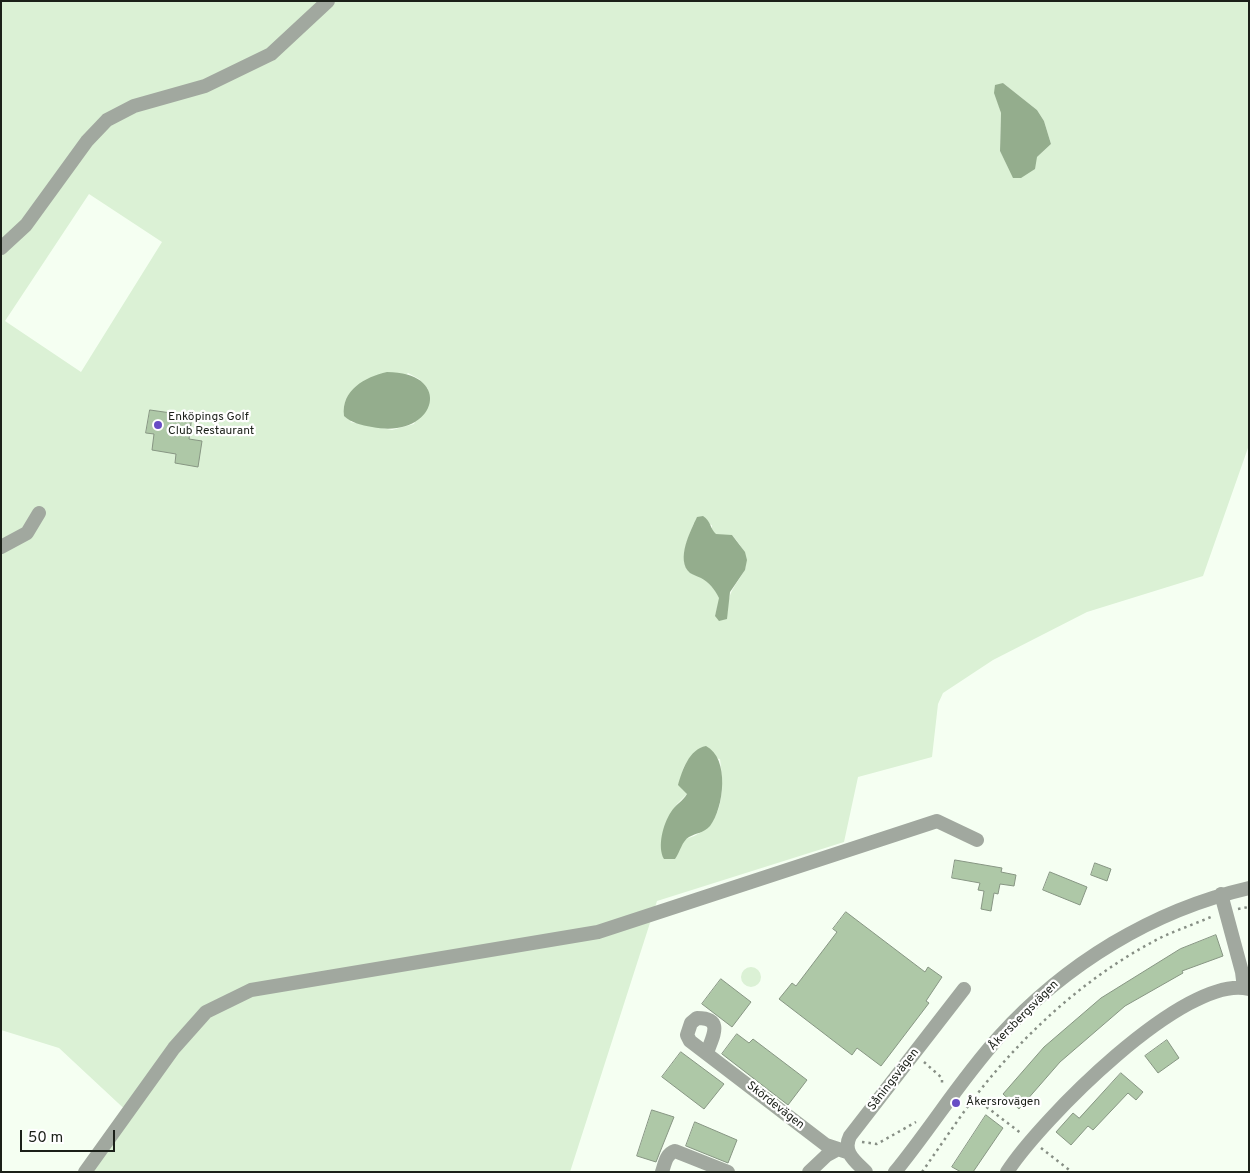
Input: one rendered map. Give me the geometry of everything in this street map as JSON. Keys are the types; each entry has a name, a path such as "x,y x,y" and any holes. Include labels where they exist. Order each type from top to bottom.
{"street":[{"path":"1,248 26,225 88,141 107,120 134,106 204,86 271,54 328,1"},
{"path":"1,547 27,533 39,513"},
{"path":"84,1172 174,1048 206,1012 251,990 598,932 937,821 977,840"},
{"name":"Åkersbergsvägen","path":"895,1172 999,1038 1042,995 1090,958 1152,921 1221,894 1249,888"},
{"path":"1007,1172 1035,1134 1078,1089 1135,1040 1192,1002 1231,987 1246,988 1221,894"},
{"name":"Såningsvägen","path":"842,1151 850,1136 964,989"},
{"name":"Skördevägen","path":"707,1053 826,1145 842,1151"},
{"path":"662,1172 666,1158 670,1152 676,1150 728,1172"},
{"path":"809,1172 827,1155 842,1151 866,1172"}],"path":[{"path":"922,1172 996,1071 1042,1022 1082,988 1119,962 1164,937 1226,912 1249,906"},
{"path":"913,1055 942,1078 940,1093"},
{"path":"850,1136 867,1144 877,1144 919,1120"}],"shaded area":[{"path":"1,1 1249,1 1249,445 1203,576 1087,612 993,660 943,693 938,704 932,757 858,777 844,842 657,901 570,1172 90,1172 132,1116 59,1048 1,1030","holes":["1003,83 1037,110 1044,121 1051,144 1037,157 1009,169 1000,151 1001,113 995,93","89,194 162,242 81,372 5,321","408,373 419,379 428,389 414,424 392,430 350,422","694,523 712,525 712,531 716,535 732,535 742,548 746,558 746,567 733,590 729,600 728,612 715,616 720,598 707,581 691,573 686,568 684,555","694,754 720,759 722,777 719,808 714,819 706,829 680,841 661,843 667,822 677,804 687,794 682,782 682,772 686,763"]},
{"path":"1003,83 1037,110 1044,121 1051,144 1037,157 1035,169 1021,178 1013,178 1000,151 1001,113 994,93 995,85"},
{"path":"387,372 409,375 422,382 429,393 429,404 423,415 411,424 394,428 372,427 353,422 344,416 346,399 350,392 363,381"},
{"path":"703,516 708,520 716,534 732,535 745,552 747,560 745,570 730,592 727,619 719,621 715,616 719,598 712,586 690,573 684,561 684,553 691,529 697,517"},
{"path":"706,746 714,752 722,772 719,808 710,826 703,832 687,839 675,859 664,859 661,842 668,817 687,794 678,785 682,773 687,761 695,751"},
{"path":"751,967 758,970 761,977 758,984 751,987 744,984 741,977 744,970"}],"building":[{"path":"150,410 192,416 189,439 202,441 198,467 175,463 176,454 152,450 154,434 146,433"},
{"path":"955,860 1002,868 1001,872 1016,875 1014,886 1000,884 998,894 994,893 991,911 981,909 984,891 978,890 980,883 952,878"},
{"path":"1095,863 1111,869 1107,881 1091,875"},
{"path":"1050,872 1087,887 1080,905 1043,890"},
{"path":"846,912 925,972 928,967 942,977 926,1001 929,1003 881,1066 857,1048 852,1055 779,999 792,983 796,986 837,932 833,929"},
{"path":"1216,935 1223,956 1182,971 1183,973 1125,1006 1060,1062 1019,1109 1003,1094 1044,1047 1101,998 1180,949"},
{"path":"721,979 751,1002 732,1027 702,1004"},
{"path":"737,1034 749,1043 753,1039 807,1080 788,1105 722,1054"},
{"path":"1167,1040 1179,1058 1158,1073 1145,1056"},
{"path":"681,1052 724,1084 704,1109 662,1077"},
{"path":"1121,1073 1143,1092 1136,1100 1128,1093 1093,1130 1088,1126 1071,1145 1056,1132 1073,1113 1079,1118"},
{"path":"652,1110 674,1117 656,1162 637,1156"},
{"path":"986,1115 1003,1128 973,1172 961,1172 952,1167"},
{"path":"695,1122 737,1140 728,1163 686,1146"}],"place":[{"name":"Enköpings Golf Club Restaurant","path":"158,425"},
{"name":"Åkersrovägen","path":"956,1103"}]}
